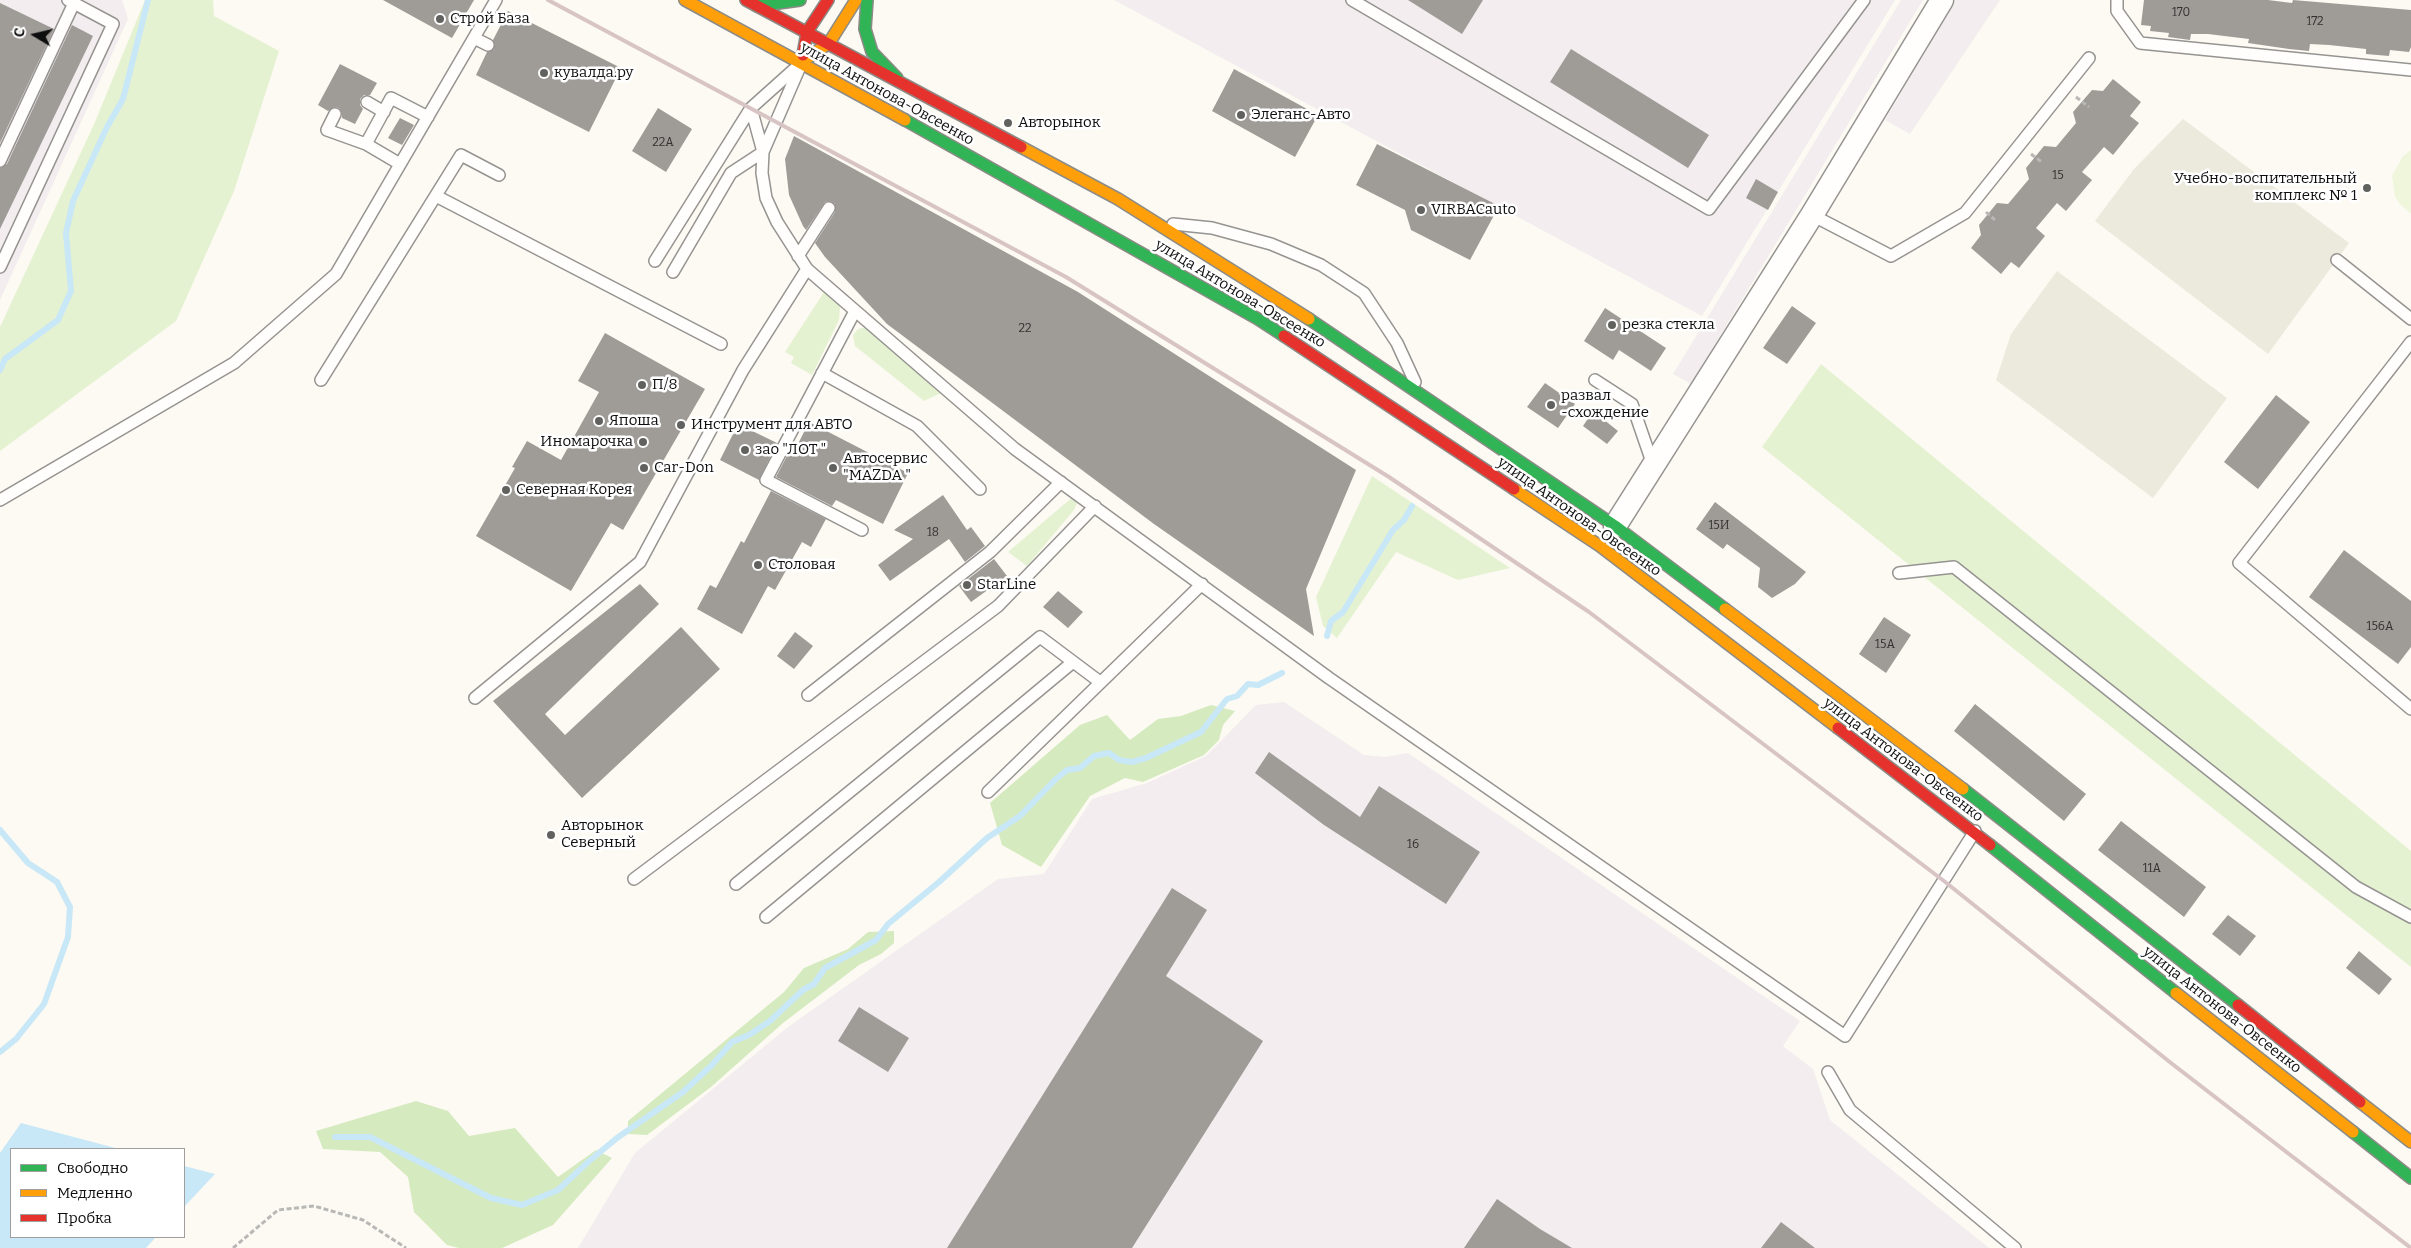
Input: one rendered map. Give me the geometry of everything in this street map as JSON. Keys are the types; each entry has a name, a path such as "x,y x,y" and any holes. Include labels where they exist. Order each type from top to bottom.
{"main road":[{"name":"улица Антонова-Овсеенко","path":"685,0 802,62 1258,319 1600,546 1982,821 2411,1142"},
{"name":"улица Антонова-Овсеенко","path":"746,0 900,81 1156,222 1273,294 1615,526 1982,821 2411,1178"},
{"path":"757,6 800,0"},
{"path":"802,62 807,32 828,0"},
{"path":"802,62 829,43 856,0"},
{"path":"867,0 865,29 872,52 900,81"}],"street":[{"path":"1615,526 1812,215 1942,0"}],"lane":[{"path":"0,500 234,363 336,274 496,0"},
{"path":"1352,0 1710,209 1864,0"},
{"path":"2117,0 2117,11 2140,43 2411,70"},
{"path":"0,161 71,2 113,24 0,268"},
{"path":"474,38 488,45"},
{"path":"1812,215 1891,256 1965,213 2089,58"},
{"path":"655,262 751,108 802,62"},
{"path":"674,272 731,173 763,152 778,122 802,62"},
{"path":"366,144 391,98 428,117"},
{"path":"367,102 384,112"},
{"path":"751,108 763,152 762,173 766,198 777,222 807,269 1015,449 1338,684 1845,1036 1982,821"},
{"path":"335,114 327,130 366,144 400,164"},
{"path":"320,380 461,155 499,175"},
{"path":"436,196 721,344"},
{"path":"798,256 829,208"},
{"path":"1156,222 1212,228 1271,244 1321,265 1364,294 1397,343 1420,392"},
{"path":"2337,260 2411,319"},
{"path":"475,698 640,562 743,370 807,269"},
{"path":"855,311 766,480 862,530"},
{"path":"2411,342 2239,563 2411,709"},
{"path":"822,373 917,426 980,488"},
{"path":"1595,380 1632,404 1653,465"},
{"path":"808,695 990,552 1061,482"},
{"path":"634,879 998,606 1095,506"},
{"path":"1899,573 1954,567 2356,887 2411,917"},
{"path":"988,792 1202,584"},
{"path":"736,884 1040,637 1100,682"},
{"path":"766,917 1073,662"},
{"path":"1828,1072 1850,1110 2015,1248"}],"path":[{"path":"233,1248 278,1210 314,1206 364,1220 406,1248"}],"shaded area":[{"path":"0,0 122,0 128,19 0,300"},
{"path":"1114,0 1895,0 1702,316"},
{"path":"1901,0 1923,0 1691,384 1673,374"},
{"path":"1956,0 2000,0 1910,134 1885,120"},
{"path":"2183,119 2349,243 2268,354 2095,221 2134,169"},
{"path":"2057,271 2227,398 2153,498 1996,380 2011,334"},
{"path":"1284,702 1364,755 1385,757 1408,753 1800,1021 1783,1046 1813,1069 1830,1120 1989,1248 578,1248 635,1153 788,1027 998,879 1044,874 1092,799 1147,783 1206,756 1256,705"}],"green space":[{"path":"145,0 213,0 214,16 279,51 234,191 176,321 0,451 0,327 95,122"},
{"path":"2411,150 2411,214 2399,203 2395,196 2392,176 2403,156"},
{"path":"824,292 836,298 840,307 839,320 812,375 791,363 794,357 785,352"},
{"path":"866,327 941,393 924,401 855,346 853,335 858,329"},
{"path":"1821,364 2411,851 2411,967 1762,447"},
{"path":"1372,476 1510,568 1458,580 1396,552 1337,638 1323,626 1316,597"},
{"path":"1075,495 1077,503 1074,510 1027,566 1008,552"},
{"path":"1211,705 1235,711 1223,725 1219,740 1204,755 1143,782 1125,778 1090,796 1041,867 1002,845 990,803 1080,725 1107,715 1130,740 1158,719 1181,716"},
{"path":"894,931 894,943 881,954 859,965 783,1023 711,1087 647,1135 628,1134 628,1121 784,992 804,968 848,949 868,932"},
{"path":"416,1101 448,1111 469,1136 515,1128 558,1177 596,1150 612,1158 553,1225 502,1248 459,1248 447,1245 414,1212 408,1177 380,1152 323,1149 316,1131"}],"water":[{"path":"21,1123 115,1148 10,1148 10,1238 155,1238 146,1248 0,1248 0,1153"},
{"path":"185,1166 215,1174 185,1206"}],"building":[{"name":"Строй База","path":"383,0 474,0 452,38"},
{"path":"1408,0 1483,0 1462,34"},
{"path":"2144,0 2268,0 2292,3 2293,0 2411,10 2411,47 2409,52 2390,50 2389,56 2366,54 2366,49 2329,45 2310,44 2309,51 2289,49 2248,43 2249,39 2208,34 2191,34 2190,40 2168,37 2169,33 2150,31 2151,26 2141,25"},
{"path":"0,3 54,29 0,143"},
{"path":"508,11 621,68 589,132 476,75 487,52 494,49 493,40"},
{"path":"72,25 93,36 0,229 0,168 7,164"},
{"path":"1571,49 1709,135 1688,168 1550,82"},
{"path":"340,64 377,83 370,95 364,95 360,99 360,105 363,109 355,124 342,118 339,108 334,107 328,111 318,105"},
{"path":"1234,69 1318,115 1295,157 1212,111"},
{"path":"2113,79 2141,102 2130,116 2139,123 2113,155 2104,147 2082,172 2092,180 2066,211 2057,203 2036,228 2045,236 2019,268 2011,262 2001,274 1971,248 1981,235 1979,225 1997,203 2008,204 2029,179 2026,168 2044,146 2056,147 2076,123 2073,112 2092,90 2103,91"},
{"path":"658,108 692,129 666,172 632,151"},
{"path":"400,118 414,125 402,145 388,138"},
{"path":"794,136 1078,292 1356,470 1306,589 1314,636 1154,524 887,324 825,257 815,243 835,212 835,204 830,201 825,202 806,230 803,226 789,195 785,159"},
{"path":"1377,144 1499,206 1470,260 1411,230 1405,210 1356,185"},
{"path":"1756,179 1778,192 1768,210 1746,198"},
{"path":"1792,306 1816,323 1787,364 1763,348"},
{"name":"резка стекла","path":"1605,308 1666,348 1651,371 1619,350 1613,360 1584,341"},
{"path":"605,333 705,389 623,530 611,523 571,591 476,536 515,468 512,467 527,441 561,460 599,392 578,381"},
{"name":"развал -схождение","path":"1545,383 1575,404 1558,428 1527,407"},
{"path":"2276,395 2310,422 2258,489 2224,462"},
{"path":"1593,411 1618,431 1607,444 1583,426"},
{"path":"809,422 908,473 883,524 836,500 832,506 776,477 790,450 794,452"},
{"name":"зао \"ЛОТ \"","path":"738,424 777,443 759,480 720,460"},
{"path":"771,491 826,519 811,547 802,542 775,590 768,586 742,634 697,609 710,585 716,588 741,541 744,543"},
{"path":"943,495 967,530 971,527 985,546 965,562 949,539 890,581 878,565 913,539 894,530"},
{"path":"1715,502 1806,572 1795,584 1772,598 1758,587 1760,568 1727,544 1723,549 1696,529"},
{"path":"2344,550 2411,601 2411,647 2398,664 2309,597"},
{"path":"994,559 1007,576 971,602 959,586"},
{"path":"640,584 659,604 545,714 565,735 681,627 720,669 582,798 493,701"},
{"path":"1058,591 1083,612 1068,628 1043,607"},
{"path":"1884,617 1911,635 1886,673 1859,654"},
{"path":"795,632 813,646 794,669 777,656"},
{"path":"1975,704 2086,794 2064,821 1954,731"},
{"path":"1269,752 1360,817 1379,786 1480,852 1446,904 1324,825 1255,773"},
{"path":"2121,821 2206,887 2184,917 2098,850"},
{"path":"1172,888 1207,910 1166,976 1263,1041 1132,1248 947,1248"},
{"path":"2228,915 2256,936 2240,956 2212,934"},
{"path":"2359,951 2392,979 2379,995 2346,968"},
{"path":"859,1007 909,1038 888,1072 838,1041"},
{"path":"1497,1199 1540,1229 1572,1248 1464,1248"},
{"path":"1781,1222 1815,1248 1761,1248"}],"waterway":[{"path":"0,370 5,359 58,320 71,291 66,233 73,201 107,127 123,99 148,0"},
{"path":"1327,636 1331,621 1343,612 1393,530 1404,520 1412,506"},
{"path":"335,1137 370,1137 491,1198 522,1205 558,1190 617,1138 683,1092 712,1065 732,1042 749,1035 770,1021 803,990 814,984 825,968 876,940 888,924 939,882 987,838 1020,816 1067,770 1080,768 1094,756 1109,753 1119,760 1132,762 1146,758 1201,732 1227,699 1237,696 1248,684 1258,685 1282,673"},
{"path":"0,830 28,863 57,882 70,907 68,937 44,1004 16,1039 0,1052"}],"railway":[{"path":"548,0 1066,277 1389,477 1589,612 1944,881 2171,1063 2411,1248"}],"traffic: fast":[{"path":"757,6 800,0"},
{"path":"867,0 865,29 872,52 897,78"},
{"path":"905,120 1258,319 1284,336"},
{"path":"1309,319 1615,526 1725,609"},
{"path":"1963,789 2238,1005"},
{"path":"1990,845 2176,993"},
{"path":"2353,1132 2411,1178"}],"traffic: slow":[{"path":"685,0 905,120"},
{"path":"809,57 829,43 856,0"},
{"path":"1021,147 1118,199 1309,319"},
{"path":"1514,489 1600,546 1838,728"},
{"path":"1725,609 1963,789"},
{"path":"2176,993 2353,1132"},
{"path":"2360,1102 2411,1142"}],"traffic: jam":[{"path":"746,0 1021,147"},
{"path":"803,55 807,32 828,0"},
{"path":"1284,336 1514,489"},
{"path":"1838,728 1990,845"},
{"path":"2238,1005 2360,1102"}],"place":[{"name":"Строй База","path":"440,19"},
{"name":"кувалда.ру","path":"544,73"},
{"name":"Элеганс-Авто","path":"1241,115"},
{"name":"Авторынок","path":"1008,123"},
{"name":"Учебно-воспитательный комплекс № 1","path":"2367,188"},
{"name":"VIRBACauto","path":"1421,210"},
{"name":"резка стекла","path":"1612,325"},
{"name":"П/8","path":"642,385"},
{"name":"развал -схождение","path":"1551,405"},
{"name":"Япоша","path":"599,421"},
{"name":"Инструмент для АВТО","path":"681,425"},
{"name":"Иномарочка","path":"643,442"},
{"name":"зао \"ЛОТ \"","path":"745,450"},
{"name":"Car-Don","path":"644,468"},
{"name":"Автосервис \"MAZDA \"","path":"833,468"},
{"name":"Северная Корея","path":"506,490"},
{"name":"Столовая","path":"758,565"},
{"name":"StarLine","path":"967,585"},
{"name":"Авторынок Северный","path":"551,835"}]}
